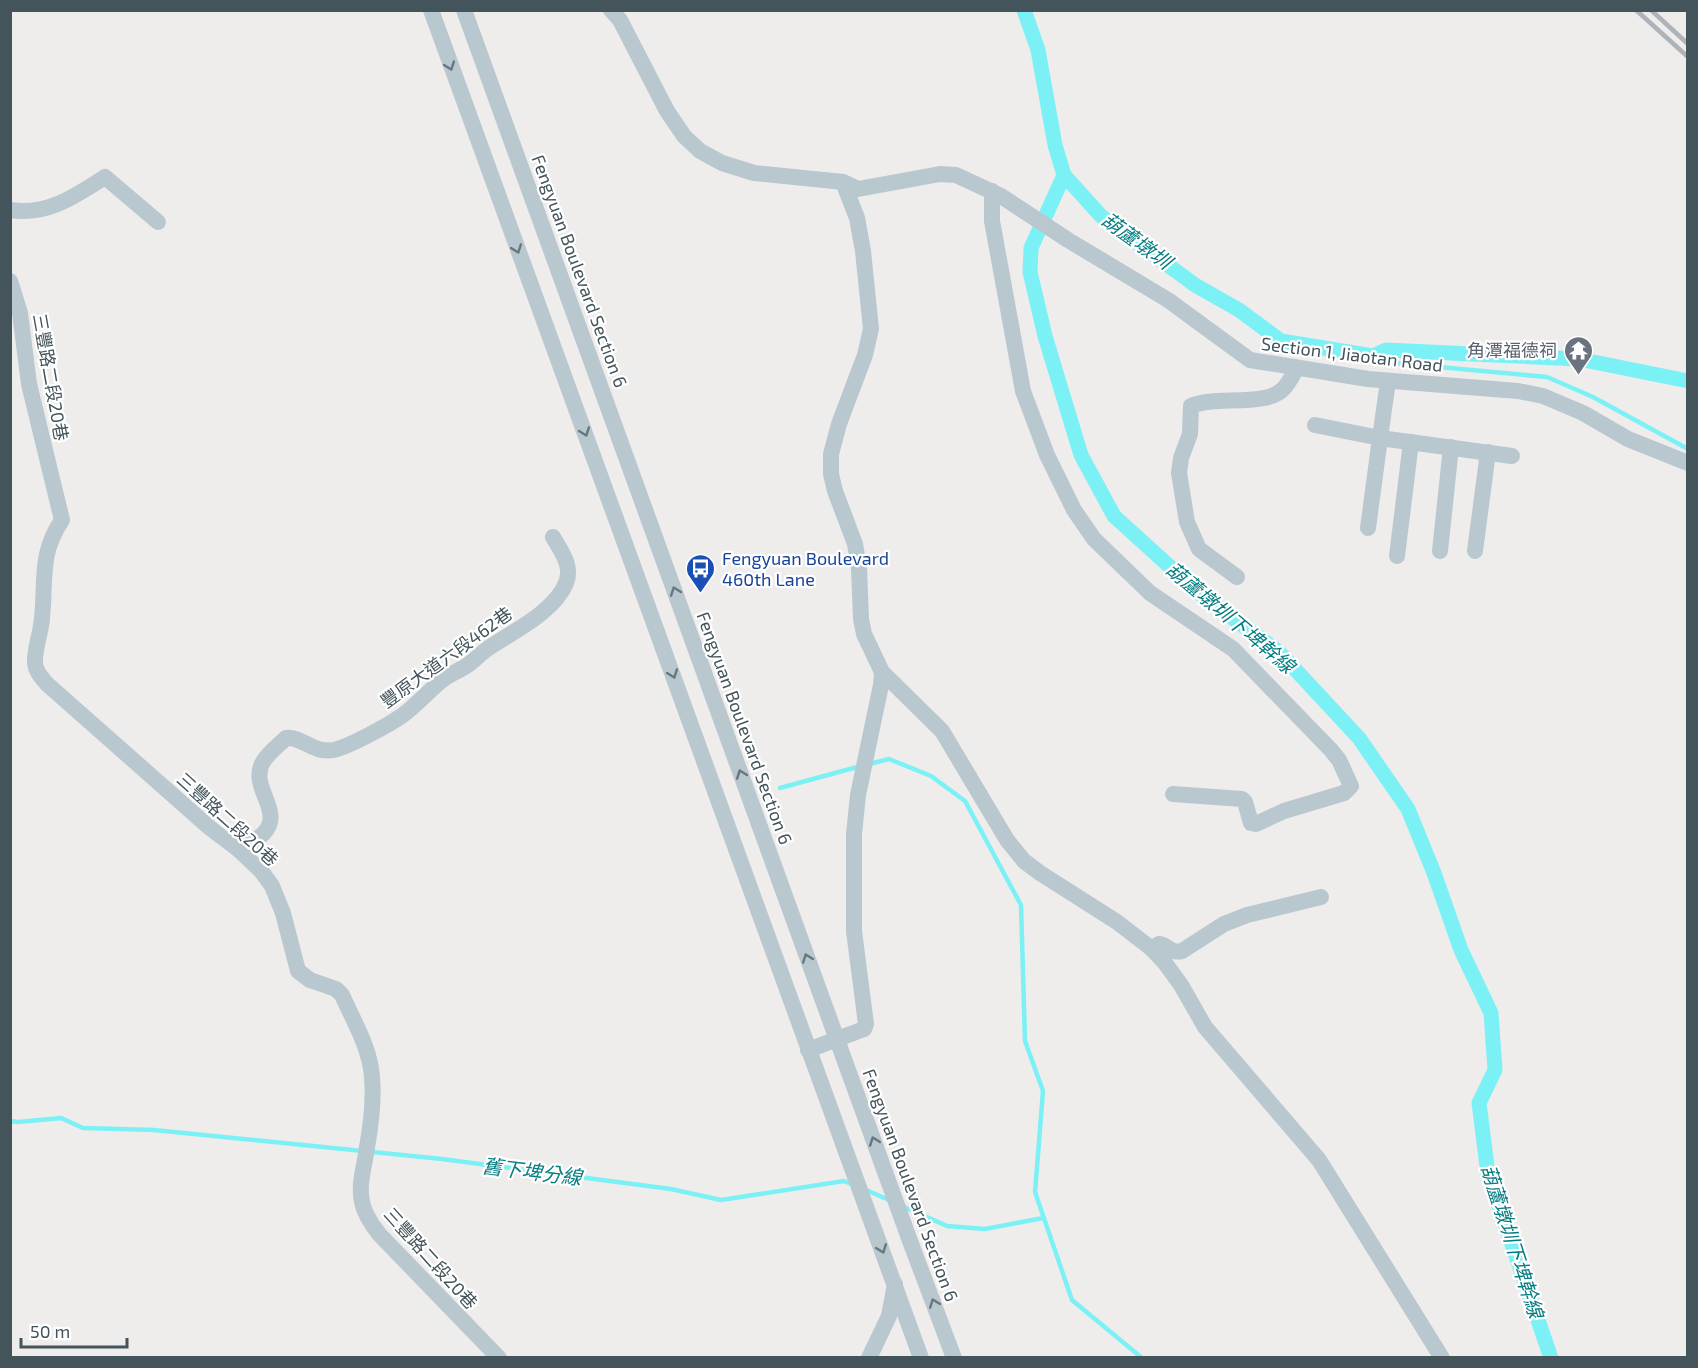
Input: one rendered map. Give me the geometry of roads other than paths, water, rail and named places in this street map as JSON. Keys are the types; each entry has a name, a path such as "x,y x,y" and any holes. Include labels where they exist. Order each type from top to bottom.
{"street":[{"path":"431,10 921,1358"},
{"name":"Fengyuan Boulevard Section 6","path":"464,10 954,1358"},
{"name":"Section 1, Jiaotan Road","path":"611,10 620,20 667,111 684,136 700,151 722,163 754,173 843,182 858,189 940,174 956,175 997,194 1168,300 1250,360 1388,381 1543,396 1583,412 1628,439 1688,463"},
{"path":"10,210 46,209 66,202 105,177 158,222"},
{"path":"843,182 857,218 863,251 871,329 865,355 839,424 831,454 831,474 855,544 864,634 882,672 942,731 1007,840 1024,861 1118,922 1152,949 1181,986 1205,1027 1319,1161 1442,1358"},
{"path":"997,194 992,221 1023,391 1047,455 1074,510 1094,539 1150,593 1233,649 1251,666 1339,760 1351,786 1344,793 1284,811 1256,824 1251,824 1245,802 1242,799 1173,794"},
{"name":"三豐路二段20巷","path":"10,281 20,313 29,384 62,520 55,530 44,565 42,619 36,651 36,669 46,684 210,828 239,850 262,872 272,886 283,913 298,971 310,980 336,989 342,995 367,1050 372,1078 372,1104 361,1182 362,1203 369,1218 379,1234 499,1358"},
{"path":"1237,577 1199,549 1187,522 1179,473 1181,458 1190,434 1191,406 1202,401 1248,400 1275,394 1284,389 1297,368"},
{"path":"1368,528 1388,381"},
{"path":"1315,425 1380,438 1512,456"},
{"path":"1397,556 1411,442"},
{"path":"1440,551 1450,447"},
{"path":"1475,551 1488,452"},
{"name":"豐原大道六段462巷","path":"239,850 263,833 271,824 271,813 260,787 260,774 263,763 286,738 293,737 320,750 334,750 358,739 404,714 444,679 523,627 559,597 568,579 566,558 553,537"},
{"path":"808,1050 864,1029 866,1024 854,931 854,834 858,795 882,672"},
{"path":"1152,949 1163,944 1174,952 1182,951 1224,924 1247,915 1321,897"},
{"path":"869,1358 889,1316 896,1284"}],"waterway":[{"name":"葫蘆墩圳","path":"1024,10 1038,50 1055,145 1064,175 1101,216 1195,285 1239,310 1281,341 1373,356 1386,350 1579,359 1688,381"},
{"name":"葫蘆墩圳下埤幹線","path":"1064,175 1031,248 1030,272 1045,336 1081,455 1114,516 1200,594 1279,652 1359,738 1408,809 1434,873 1461,950 1491,1013 1495,1070 1479,1103 1488,1174 1551,1358"},
{"path":"1373,356 1385,362 1547,377 1593,397 1688,449"},
{"path":"869,764 889,759 931,776 965,801 1021,905 1025,1041 1043,1091 1035,1192 1072,1300 1142,1358"},
{"path":"780,788 861,766"},
{"name":"舊下埤分線","path":"10,1121 61,1118 83,1128 154,1130 442,1159 671,1189 721,1200 844,1181 854,1185"},
{"name":"舊下埤分線","path":"864,1189 889,1200"},
{"name":"舊下埤分線","path":"902,1206 947,1226 985,1229 1043,1218"}],"railway":[{"path":"1636,10 1688,57"},
{"path":"1651,10 1688,44"}],"place":[{"name":"角潭福德祠","path":"1578,376"},
{"name":"Fengyuan Boulevard 460th Lane","path":"701,594"}]}
